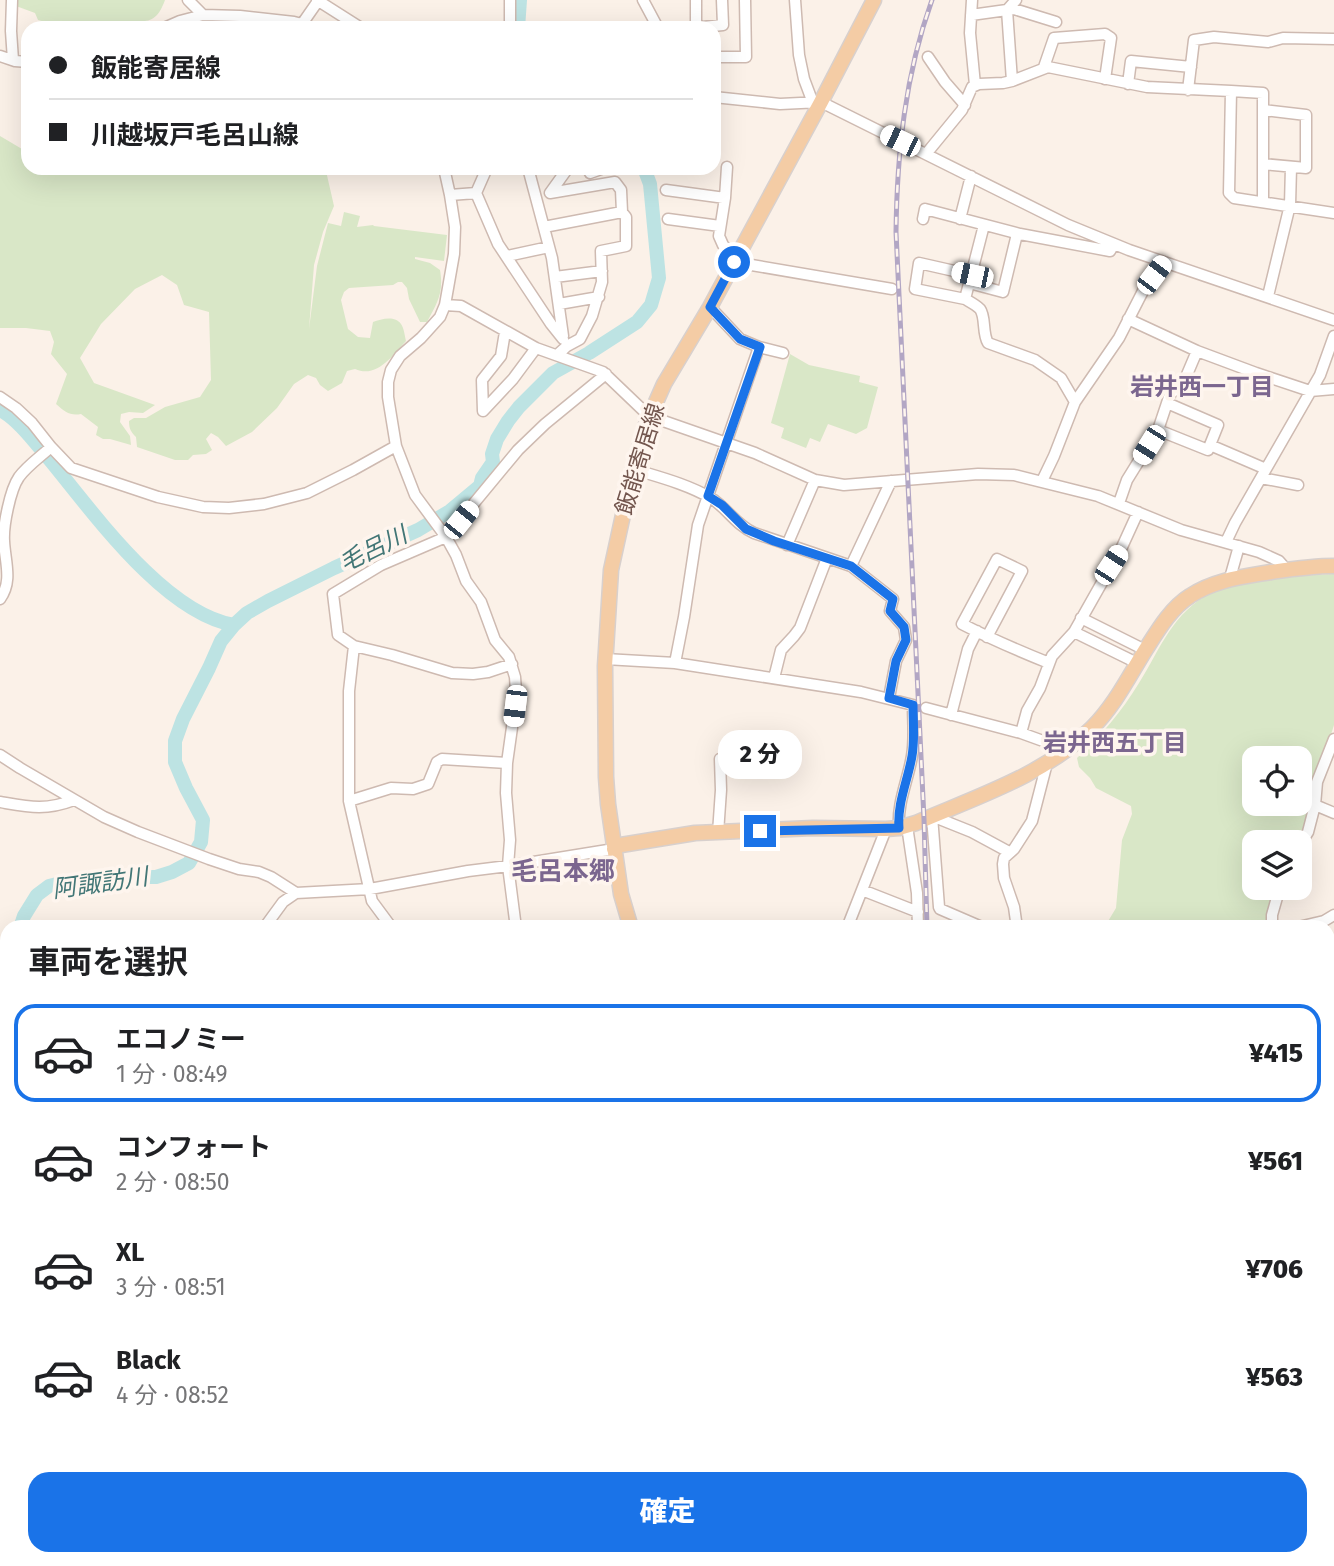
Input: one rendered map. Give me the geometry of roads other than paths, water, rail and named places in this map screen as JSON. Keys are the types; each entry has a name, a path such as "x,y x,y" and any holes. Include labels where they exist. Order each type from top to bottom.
{"main road":[{"name":"飯能寄居線","path":"629,920 621,894 606,777 605,659 611,570 633,469 649,416 664,384 710,307 817,102 874,0"},
{"path":"614,849 621,845 674,835 813,828 897,828 932,816 1023,776 1068,750 1093,727 1112,704 1168,617 1188,597 1209,585 1230,579 1307,566 1334,566"}],"street":[{"path":"12,0 13,60"},
{"path":"188,0 203,15"},
{"path":"510,0 510,21"},
{"path":"643,0 654,21"},
{"path":"694,21 696,0"},
{"path":"721,25 722,0"},
{"path":"721,57 746,57 745,0"},
{"path":"795,0 799,55 804,79 817,102"},
{"path":"972,0 970,33 975,85"},
{"path":"1012,81 1007,10 1016,0"},
{"path":"307,21 318,1 350,21"},
{"path":"971,15 1014,9 1056,22"},
{"path":"180,21 203,15 240,16 272,21"},
{"path":"1044,67 1054,38 1104,34 1111,38 1105,79"},
{"path":"1188,90 1194,40 1214,37 1268,43 1283,38 1334,39"},
{"path":"0,56 21,61"},
{"path":"928,57 965,105"},
{"path":"1128,84 1130,61 1191,67"},
{"path":"926,154 965,105 972,87 1012,81 1044,67 1147,87 1263,93 1263,202"},
{"path":"1231,91 1229,193 1234,198 1334,213"},
{"path":"721,98 780,104 817,102 1068,225 1164,262 1334,320"},
{"path":"1263,164 1306,167 1306,115 1264,110"},
{"path":"727,167 719,236 735,260 892,289"},
{"path":"1268,296 1290,205 1291,167"},
{"path":"445,175 455,227 454,254 445,303 440,317 400,356 391,370 388,397 396,446 415,495 456,555 466,581 481,602 495,640 512,664 516,691 506,793 510,840 508,866 515,920"},
{"path":"485,175 476,193 498,244 563,349"},
{"path":"530,175 555,278 563,349"},
{"path":"539,208 563,175"},
{"path":"960,219 971,176"},
{"path":"550,193 615,182 621,190 622,212 626,217 626,246 601,251 602,282 592,316 580,339 563,349"},
{"path":"666,190 725,198"},
{"path":"450,195 476,193"},
{"path":"923,219 925,209 1017,234 1110,251 1114,244"},
{"path":"544,227 622,212"},
{"path":"668,219 720,226"},
{"path":"965,299 984,225"},
{"path":"1017,234 1003,292 919,263 915,289 965,299 982,314 984,337 988,343 1035,359 1060,378 1075,402"},
{"path":"507,256 549,247"},
{"path":"1042,481 1075,402 1114,346 1143,292 1164,262"},
{"path":"555,278 602,271"},
{"path":"559,304 599,297"},
{"path":"445,303 461,306 536,348 563,349 603,372 649,416 775,461 815,480 844,485 994,473 1014,475 1119,503 1181,530 1239,546 1279,561 1287,570"},
{"path":"710,307 740,339 783,353"},
{"path":"1128,319 1197,351 1310,391 1334,389"},
{"path":"505,332 501,356 482,380 483,411 513,379 536,348"},
{"path":"1226,542 1320,375 1334,336"},
{"path":"675,663 698,525 760,347"},
{"path":"1119,503 1127,481 1158,430 1170,394 1183,384 1197,351"},
{"path":"512,664 488,673 452,673 354,646 338,635 333,594 381,565 445,536 518,450 603,372"},
{"path":"0,397 32,423 49,449 71,468 158,497 203,507 229,508 279,501 307,493 396,446"},
{"path":"1158,430 1208,450 1218,425 1167,403"},
{"path":"1210,444 1263,473 1297,485"},
{"path":"0,600 7,587 4,539 15,484 20,475 49,449"},
{"path":"633,469 708,496 722,505 746,529 851,566 893,599 890,611 904,627 906,640 896,661 889,698"},
{"path":"787,545 815,480"},
{"path":"851,566 891,481"},
{"path":"1021,733 1027,711 1040,688 1052,656 1074,632 1122,547 1138,512"},
{"path":"1230,579 1239,546"},
{"path":"774,678 781,650 800,628 827,558"},
{"path":"951,715 968,649 982,634 1022,571 997,559 962,624 982,634 1049,663"},
{"path":"1081,618 1141,657"},
{"path":"1074,632 1141,657"},
{"path":"354,646 349,691 349,801 372,901 387,920"},
{"path":"605,659 675,663 889,698 913,705 912,758 898,813 897,828 918,920"},
{"path":"926,708 1021,733 1068,750"},
{"path":"1308,830 1317,782 1334,739"},
{"path":"0,755 115,822 206,858 239,869 259,872 296,893"},
{"path":"718,833 720,759 752,755"},
{"path":"349,801 391,788 414,789 428,784 437,762 442,759 507,763"},
{"path":"1016,920 1002,869 1004,858 1014,849 1032,821 1047,763"},
{"path":"0,802 36,808 59,806 74,800"},
{"path":"1314,805 1334,813"},
{"path":"957,920 939,907 932,816 972,832 1009,852"},
{"path":"850,920 862,890 897,828"},
{"path":"270,920 283,902 296,893 370,889 614,849"},
{"path":"862,890 918,912"},
{"path":"1272,920 1276,900"}],"waterway":[{"name":"毛呂川","path":"518,21 520,0"},
{"name":"毛呂川","path":"23,920 37,895 49,886 116,877 156,877 189,863 201,842 203,820 175,762 175,741 221,641 247,613 268,601 418,530 450,511 480,486 493,462 492,454 497,439 519,407 553,373 637,322 651,305 659,278 650,184 647,175"},
{"name":"毛呂川","path":"0,410 26,432 108,532 156,581 208,617 234,625"}],"railway":[{"path":"927,920 896,232 904,114 915,57 932,0"}],"district":[{"name":"岩井西一丁目","path":"1202,387"},
{"name":"岩井西五丁目","path":"1115,743"},
{"name":"毛呂本郷","path":"563,871"}],"water label":[{"name":"阿諏訪川","path":"100,883"}]}
